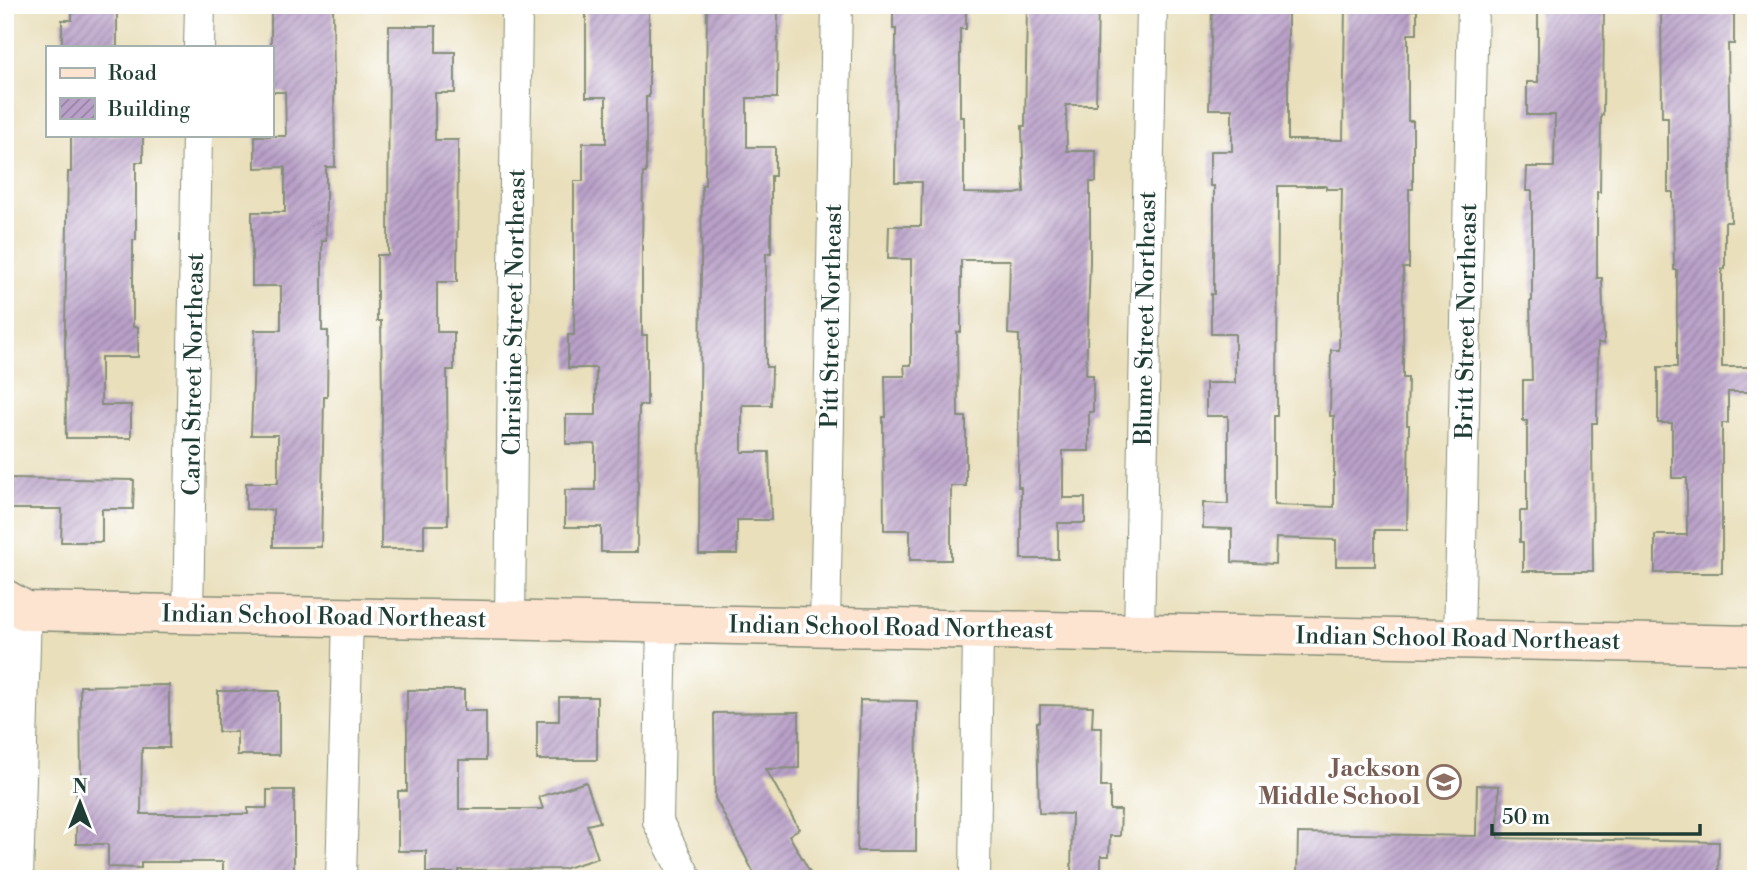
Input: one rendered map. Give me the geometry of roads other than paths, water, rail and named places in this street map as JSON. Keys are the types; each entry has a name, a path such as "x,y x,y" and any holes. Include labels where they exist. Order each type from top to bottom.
{"street":[{"path":"199,46 200,5"},
{"name":"Christine Street Northeast","path":"510,619 517,5"},
{"name":"Pitt Street Northeast","path":"825,627 837,5"},
{"name":"Blume Street Northeast","path":"1139,632 1152,5"},
{"name":"Britt Street Northeast","path":"1459,638 1473,5"},
{"name":"Carol Street Northeast","path":"188,614 198,136"},
{"path":"12,611 18,879"},
{"name":"Indian School Road Northeast","path":"12,611 1756,645"},
{"path":"341,879 348,616"},
{"path":"662,622 658,822 683,878"},
{"path":"975,879 978,628"}],"place":[{"name":"Jackson Middle School","path":"1444,782"}]}
